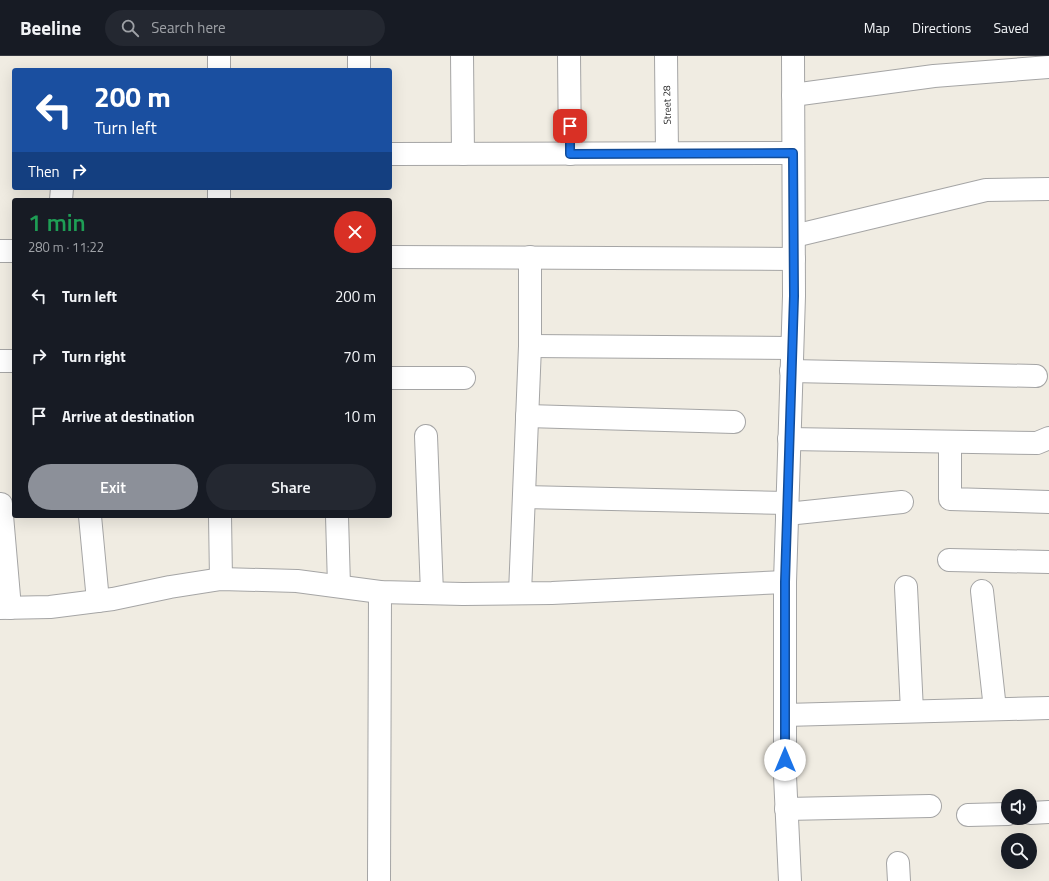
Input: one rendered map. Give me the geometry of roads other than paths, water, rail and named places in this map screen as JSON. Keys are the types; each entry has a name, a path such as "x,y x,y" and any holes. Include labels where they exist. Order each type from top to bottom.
{"street":[{"path":"219,56 219,68"},
{"path":"359,56 359,68"},
{"path":"462,56 463,154"},
{"path":"569,56 570,154"},
{"name":"Street 28","path":"666,56 668,153"},
{"path":"790,881 786,809 785,582 794,259 793,56"},
{"path":"793,95 934,76 1049,67"},
{"path":"392,154 793,153"},
{"path":"794,236 986,190 1049,189"},
{"path":"0,251 12,251"},
{"path":"392,257 794,259"},
{"path":"520,593 530,346 530,257"},
{"path":"530,346 792,348"},
{"path":"0,361 12,361"},
{"path":"791,372 1036,376"},
{"path":"392,378 464,378"},
{"path":"527,416 734,422"},
{"path":"426,436 432,593"},
{"path":"789,439 1037,442 1049,438"},
{"path":"950,442 950,499 1049,502"},
{"path":"524,497 787,509 902,502"},
{"path":"1,504 5,608 50,607 98,601 221,578 297,580 380,592 432,593 520,593 785,582"},
{"path":"90,518 98,601"},
{"path":"220,518 221,578"},
{"path":"337,518 339,586"},
{"path":"949,560 1049,562"},
{"path":"906,587 912,711"},
{"path":"982,591 995,709"},
{"path":"379,881 380,592"},
{"path":"785,715 1049,708"},
{"path":"786,809 930,806"},
{"path":"1037,813 1049,812"},
{"path":"968,815 1001,814"}]}
